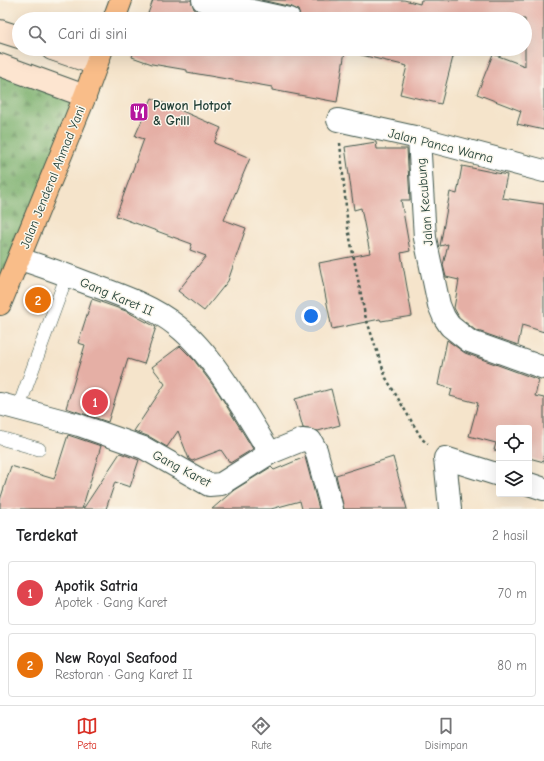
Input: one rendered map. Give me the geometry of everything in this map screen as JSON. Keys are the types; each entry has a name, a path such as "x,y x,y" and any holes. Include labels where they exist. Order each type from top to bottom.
{"main road":[{"path":"117,12 122,0"},
{"name":"Jalan Jenderal Ahmad Yani","path":"0,304 85,96 99,56"}],"street":[{"path":"203,0 257,12"},
{"path":"0,31 12,35"},
{"path":"0,65 85,96"},
{"name":"Jalan Panca Warna","path":"338,120 419,138 544,171"},
{"name":"Jalan Kecubung","path":"419,138 425,238 439,305 444,317 459,335 469,341 544,368"},
{"name":"Gang Karet II","path":"19,258 117,294 155,310 178,326 196,343 226,384 270,453"},
{"name":"Gang Karet","path":"9,406 79,426 144,448 210,485 222,484 270,453 302,440 311,441 316,450 332,509"},
{"path":"450,509 445,458 496,474"},
{"path":"532,485 544,489"}],"lane":[{"path":"9,406 67,275"},
{"path":"0,438 38,449"}],"path":[{"path":"338,120 348,228 365,315 386,378 422,439 445,458"}],"green space":[{"path":"0,67 81,98 0,286 0,107 2,102 0,102"}],"building":[{"path":"153,0 191,0 194,9 200,12 149,12"},
{"path":"261,0 404,0 420,4 421,0 544,0 544,130 517,124 521,111 477,94 492,56 498,56 525,66 525,56 532,56 532,12 299,12 292,7"},
{"path":"344,56 337,102 272,90 272,87 187,72 187,70 152,64 132,57"},
{"path":"366,56 453,56 441,104 400,94 407,66"},
{"path":"152,98 221,128 214,143 250,158 224,220 246,228 228,281 204,311 178,291 206,256 190,250 192,244 116,216 144,139 135,136"},
{"path":"376,142 377,149 407,149 410,200 401,200 410,251 401,253 412,316 381,321 380,319 332,329 319,263 370,253 361,208 354,210 345,147"},
{"path":"462,166 507,175 502,198 544,204 544,332 522,325 518,345 475,330 459,317 454,308 459,280 446,277 443,265 448,244 440,246 450,192 457,194"},
{"path":"92,299 126,311 156,327 144,364 128,359 108,422 66,408 85,345 78,343"},
{"path":"447,340 465,353 539,380 535,396 544,398 544,462 532,459 532,425 496,425 496,443 469,436 478,403 450,396 452,389 438,385"},
{"path":"180,346 194,360 218,392 253,449 230,463 221,450 192,461 189,459 178,431 167,447 150,437 134,431 165,384 152,367"},
{"path":"331,389 340,425 318,431 303,428 295,399"},
{"path":"68,435 101,446 82,509 0,509 0,500 11,466 54,479"},
{"path":"120,453 139,460 130,487 115,482 106,509 83,509"},
{"path":"305,457 319,509 302,509 300,501 271,509 212,509 234,490 271,467 274,470"},
{"path":"393,457 407,509 344,509 336,475"}],"place":[{"name":"Pawon Hotpot & Grill","path":"139,112"},
{"name":"New Royal Seafood","path":"38,300"},
{"name":"Apotik Satria","path":"95,402"}]}
